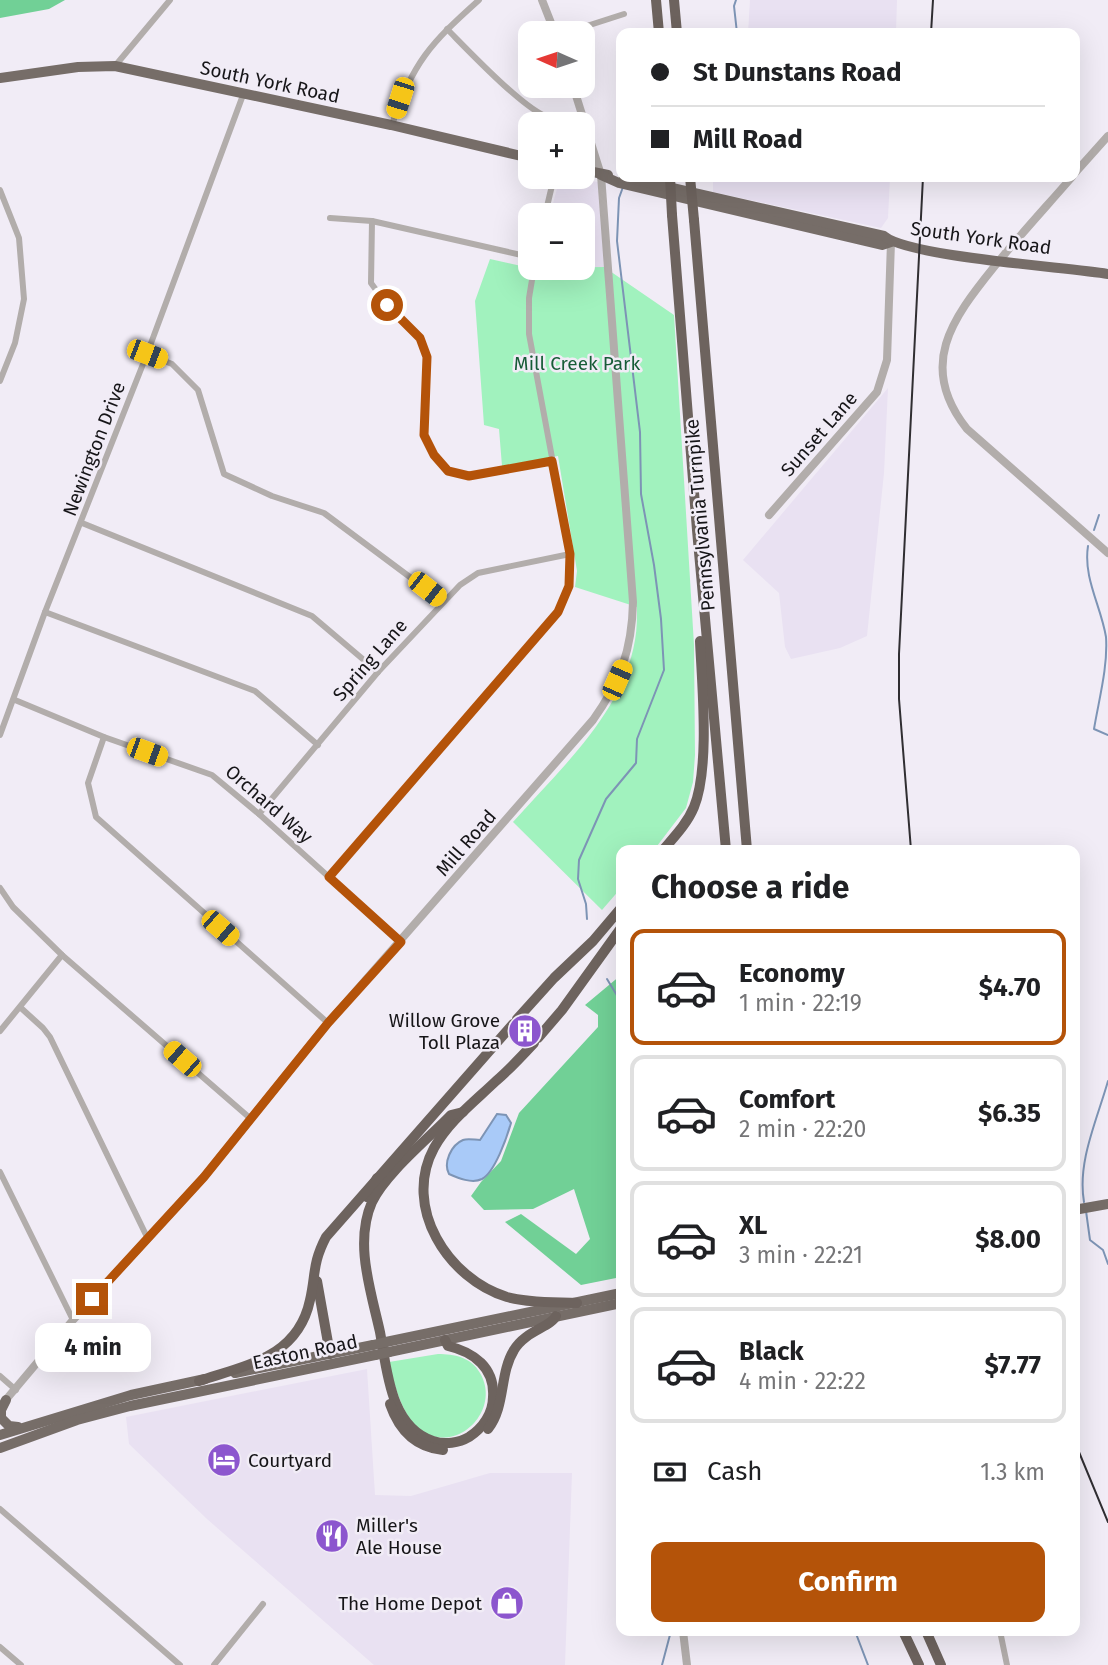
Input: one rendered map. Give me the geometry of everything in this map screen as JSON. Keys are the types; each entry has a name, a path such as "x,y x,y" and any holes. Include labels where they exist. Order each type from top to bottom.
{"highway":[{"path":"656,0 659,28"},
{"path":"674,0 677,28"},
{"name":"South York Road","path":"0,78 78,67 115,66 518,155"},
{"name":"South York Road","path":"595,173 616,177"},
{"name":"South York Road","path":"633,182 884,236 891,242 934,251 1108,274"},
{"name":"Pennsylvania Turnpike","path":"670,182 697,530 726,845"},
{"name":"Pennsylvania Turnpike","path":"690,182 747,845"},
{"path":"667,845 692,811 701,786 703,746 697,530"},
{"path":"199,1381 262,1360 285,1346 308,1309 318,1254 335,1225 554,978 593,941 616,913"},
{"path":"577,1303 520,1300 493,1291 463,1271 438,1242 426,1211 425,1174 435,1147 463,1112 506,1072 562,1010 616,935"},
{"path":"601,956 616,944"},
{"path":"445,1340 448,1346 469,1353 483,1365 489,1373 494,1396 489,1413 480,1427 465,1439 448,1443 436,1442 422,1436 409,1425 397,1407 370,1284 363,1238 371,1204 383,1185 451,1115 463,1112"},
{"path":"377,1178 363,1208 358,1246 390,1403 394,1417 407,1435 424,1446 442,1450 460,1447 477,1439 495,1418 505,1370 513,1351 526,1335 553,1322 556,1316"},
{"path":"1080,1209 1108,1204"},
{"path":"318,1254 317,1280 330,1354"},
{"name":"Easton Road","path":"0,1448 77,1420 130,1406 616,1294"},
{"name":"Easton Road","path":"387,1347 445,1340 616,1304"},
{"name":"Easton Road","path":"0,1435 131,1395 330,1354 374,1350"},
{"path":"3,1404 1,1418 9,1426 21,1427"},
{"path":"904,1636 919,1665"},
{"path":"928,1636 941,1665"}],"street":[{"path":"115,66 170,0"},
{"path":"391,125 412,72 429,48 479,0"},
{"path":"542,0 550,21"},
{"path":"595,23 624,14"},
{"path":"447,29 481,64 538,112"},
{"name":"Newington Drive","path":"0,735 45,612 147,354 243,95"},
{"path":"1080,168 1108,136"},
{"name":"Mill Road","path":"3,1404 73,1320 204,1177 328,1023 593,720 610,696 624,664 633,631 633,602 601,175 595,155"},
{"path":"1068,182 964,304 949,331 942,361 943,377 958,418 979,442 1108,554"},
{"path":"0,190 19,238 24,299 15,343 0,381"},
{"path":"330,218 372,221 518,254"},
{"path":"372,221 371,284 387,305 420,338 427,357 424,435 434,455 448,471 469,476 552,461"},
{"name":"Sunset Lane","path":"769,515 877,392 887,360 891,242"},
{"path":"329,877 558,612 569,586 570,554 529,334 532,280"},
{"path":"147,354 172,363 198,390 225,474 272,496 324,513 442,601"},
{"path":"82,523 312,616 378,672"},
{"name":"Spring Lane","path":"259,814 378,672 442,601 478,573 570,554"},
{"path":"45,612 255,691 318,745"},
{"name":"Orchard Way","path":"15,700 104,737 212,775 401,942"},
{"path":"104,737 88,783 96,817 328,1023"},
{"path":"0,888 13,907 62,955 251,1119"},
{"path":"0,1031 62,955"},
{"path":"21,1008 50,1037 147,1237"},
{"path":"0,1172 73,1320"},
{"path":"0,1376 16,1390"},
{"path":"0,1509 179,1665"},
{"path":"214,1665 263,1604"},
{"path":"684,1636 687,1665"},
{"path":"1001,1636 1006,1665"},
{"path":"0,1647 21,1665"}],"shaded area":[{"path":"750,0 897,0 896,28 748,28"},
{"path":"595,182 598,182 604,267 595,267 595,203 553,203 557,189 595,189"},
{"path":"713,182 890,182 888,218 881,228 713,192"},
{"path":"888,388 884,473 867,636 840,648 791,659 785,647 779,593 743,560"},
{"path":"367,1369 375,1495 411,1496 490,1473 572,1473 565,1665 374,1665 207,1519 129,1444 126,1417"}],"green space":[{"path":"0,0 65,0 49,9 0,18"},
{"name":"Mill Creek Park","path":"490,259 518,265 518,280 595,280 595,267 604,267 674,315 694,645 693,782 686,808 658,845 616,845 616,894 602,910 513,822 569,760 604,716 628,667 637,628 637,607 575,587 577,571 558,456 502,466 499,429 484,425 475,301"},
{"path":"616,979 616,1278 581,1285 505,1222 521,1214 576,1254 590,1239 574,1189 533,1209 484,1210 471,1196 501,1161 519,1113 598,1027 598,1015 585,1005"},
{"path":"438,1354 456,1356 472,1363 480,1373 485,1387 485,1401 472,1425 461,1433 448,1437 434,1437 414,1424 400,1399 389,1362"}],"water":[{"path":"497,1114 506,1115 511,1123 500,1154 487,1175 474,1181 449,1174 448,1160 455,1146 465,1139 480,1140"}],"waterway":[{"path":"736,0 736,28"},
{"path":"587,919 586,904 578,879 579,860 606,799 636,763 637,739 664,670 654,565 641,494 640,432 617,241 619,198 623,187"},
{"path":"1094,530 1099,515"},
{"path":"1088,546 1090,581 1106,637 1104,671 1094,729 1108,735"},
{"path":"607,979 616,994"},
{"path":"1084,1202 1083,1172 1086,1156 1108,1081"},
{"path":"1086,1211 1090,1240 1103,1250 1108,1264"},
{"path":"662,1665 670,1636"},
{"path":"857,1636 868,1665"}],"railway":[{"path":"931,28 933,0"},
{"path":"911,845 899,699 899,654 923,182"},
{"path":"1080,1454 1108,1522"}],"place":[{"name":"Willow Grove Toll Plaza","path":"525,1031"},
{"name":"Courtyard","path":"224,1460"},
{"name":"Miller's Ale House","path":"332,1536"},
{"name":"The Home Depot","path":"507,1603"}],"route":[{"path":"92,1299 204,1177 328,1023 401,942 329,877 558,612 569,586 570,554 552,461 469,476 448,471 434,455 424,435 427,357 420,338 387,305"}]}
